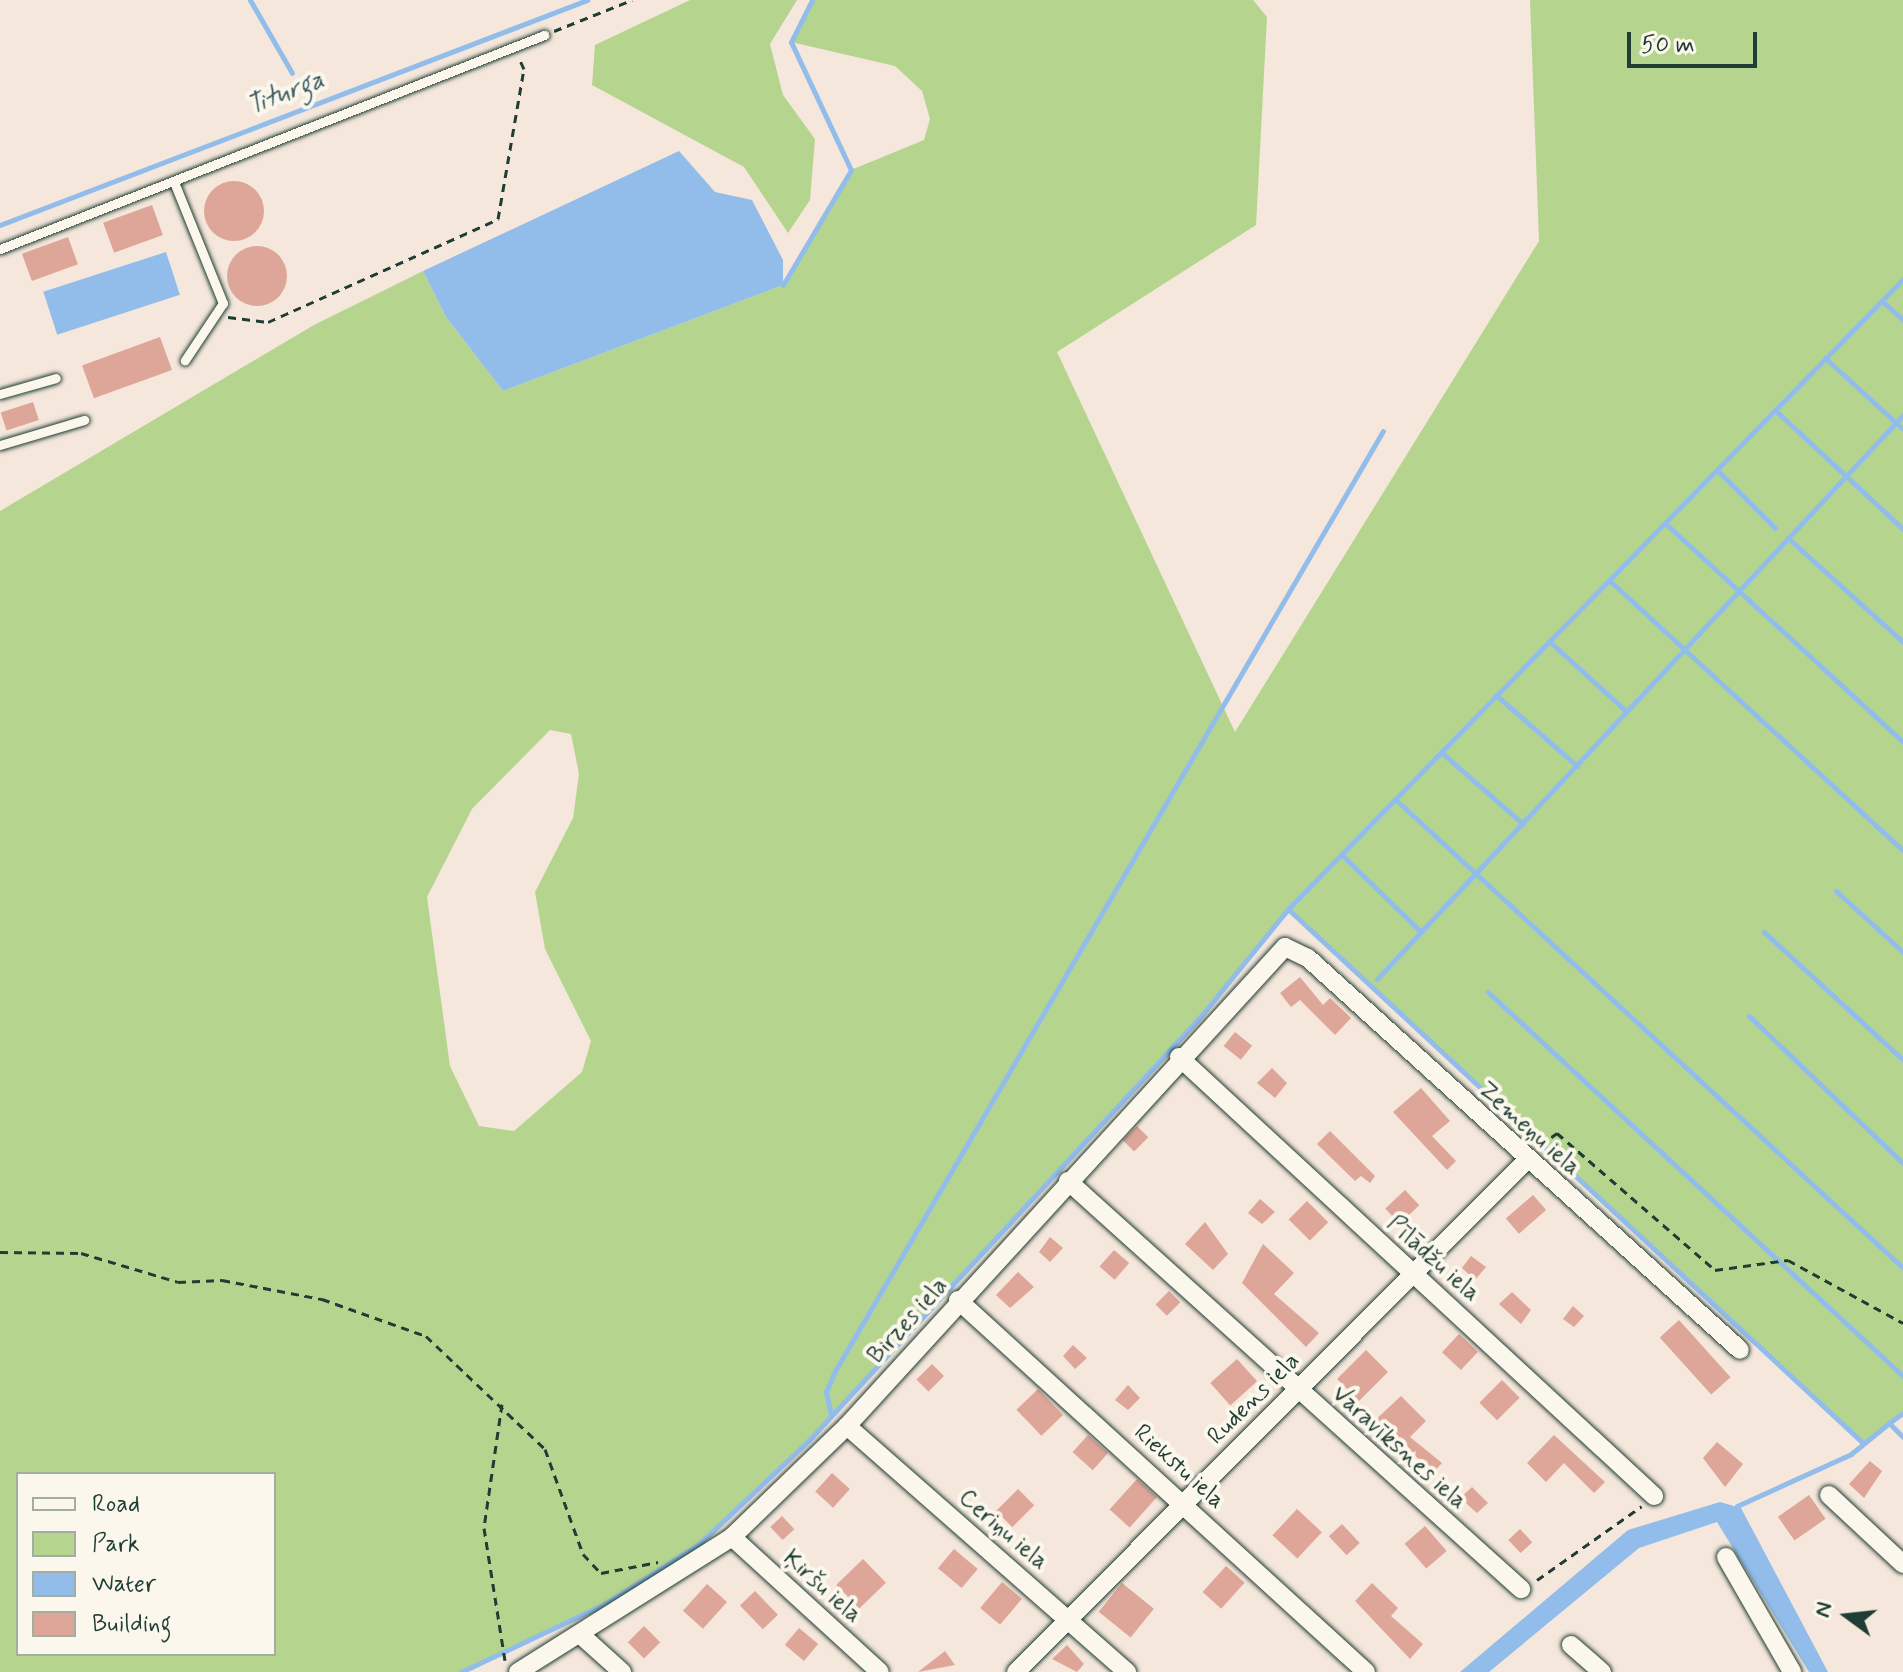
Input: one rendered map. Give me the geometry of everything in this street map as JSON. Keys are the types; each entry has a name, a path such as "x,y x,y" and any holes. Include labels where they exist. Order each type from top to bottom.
{"street":[{"name":"Birzes iela","path":"518,1672 582,1636 732,1537 847,1426 1179,1057 1285,947"},
{"name":"Zemeņu iela","path":"1285,947 1308,958 1527,1160 1740,1350"},
{"name":"Pīlādžu iela","path":"1179,1057 1654,1496"},
{"name":"Rudens iela","path":"1016,1672 1527,1160"},
{"name":"Varavīksnes iela","path":"1068,1181 1521,1589"},
{"name":"Riekstu iela","path":"958,1300 1366,1672"},
{"name":"Ceriņu iela","path":"847,1426 1127,1672"},
{"path":"1829,1495 1903,1564"},
{"name":"Ķiršu iela","path":"732,1537 880,1672"},
{"path":"1726,1557 1792,1672"},
{"path":"582,1636 622,1672"},
{"path":"1571,1645 1602,1672"}],"lane":[{"path":"0,249 544,35"},
{"path":"174,182 223,303 185,360"},
{"path":"0,394 56,378"},
{"path":"0,445 84,420"}],"path":[{"path":"544,35 632,0"},
{"path":"215,315 268,322 498,219 524,69 514,47"},
{"path":"1527,1160 1557,1133 1715,1270 1788,1260 1903,1323"},
{"path":"0,1252 81,1253 178,1282 222,1280 322,1299 426,1336 502,1404 545,1449 583,1554 601,1573 654,1560 677,1576"},
{"path":"502,1404 484,1528 508,1672"},
{"path":"1521,1589 1654,1496"}],"green space":[{"path":"690,0 797,0 770,44 783,95 815,139 810,200 788,233 744,167 592,85 595,45"},
{"path":"812,0 1253,0 1267,17 1256,225 1057,352 1235,732 1539,241 1530,0 1903,0 1903,1411 1863,1443 1288,910 1200,1017 809,1440 699,1544 606,1603 461,1672 0,1672 0,511 314,325 423,271 446,317 503,391 783,285 851,170 924,140 930,119 922,91 895,66 791,42","holes":["550,730 571,734 579,774 573,818 535,892 545,949 591,1041 582,1072 514,1131 479,1126 450,1066 427,897 472,809"]}],"water":[{"path":"679,151 715,192 752,200 783,260 783,285 503,391 446,317 423,271"},
{"path":"166,252 180,295 57,335 43,292"},
{"path":"1720,1502 1741,1508 1828,1672 1809,1672 1717,1522 1639,1548 1489,1672 1460,1672 1628,1530"}],"building":[{"path":"234,181 255,190 264,211 255,232 234,241 213,232 204,211 213,190"},
{"path":"152,205 163,235 114,253 103,223"},
{"path":"68,237 78,264 32,281 22,254"},
{"path":"257,246 278,255 287,276 278,297 257,306 236,297 227,276 236,255"},
{"path":"160,337 172,370 94,398 82,365"},
{"path":"33,402 39,420 7,431 1,413"},
{"path":"1300,977 1323,1005 1330,998 1351,1018 1335,1035 1300,1000 1291,1007 1280,993"},
{"path":"1235,1032 1252,1046 1241,1060 1224,1046"},
{"path":"1272,1068 1287,1083 1275,1098 1257,1083"},
{"path":"1421,1088 1450,1121 1432,1136 1456,1161 1447,1170 1393,1112"},
{"path":"1137,1126 1148,1137 1134,1151 1123,1140"},
{"path":"1330,1131 1375,1176 1370,1183 1361,1176 1355,1181 1317,1144"},
{"path":"1405,1190 1419,1205 1400,1224 1385,1208"},
{"path":"1533,1195 1546,1210 1519,1234 1506,1219"},
{"path":"1260,1199 1275,1212 1262,1224 1248,1213"},
{"path":"1307,1201 1328,1222 1310,1241 1289,1219"},
{"path":"1205,1222 1228,1254 1213,1270 1185,1244"},
{"path":"1050,1237 1063,1248 1050,1262 1039,1252"},
{"path":"1263,1244 1294,1273 1274,1294 1319,1333 1306,1347 1242,1283"},
{"path":"1114,1250 1129,1263 1115,1280 1100,1267"},
{"path":"1471,1256 1486,1267 1475,1280 1462,1268"},
{"path":"1018,1272 1034,1287 1010,1308 996,1295"},
{"path":"1169,1291 1180,1302 1167,1316 1156,1304"},
{"path":"1512,1292 1531,1310 1521,1324 1499,1304"},
{"path":"1573,1306 1584,1316 1574,1327 1563,1319"},
{"path":"1679,1320 1731,1377 1711,1395 1660,1337"},
{"path":"1459,1334 1478,1352 1461,1370 1442,1352"},
{"path":"1073,1345 1087,1358 1075,1369 1063,1356"},
{"path":"1366,1350 1388,1372 1359,1401 1337,1379"},
{"path":"1237,1359 1257,1381 1230,1405 1210,1383"},
{"path":"932,1364 944,1376 928,1392 916,1380"},
{"path":"1502,1380 1520,1398 1497,1420 1479,1403"},
{"path":"1128,1385 1140,1398 1128,1410 1115,1400"},
{"path":"1038,1389 1063,1415 1041,1436 1016,1410"},
{"path":"1401,1396 1426,1421 1410,1437 1442,1463 1432,1474 1404,1443 1397,1450 1371,1424"},
{"path":"1088,1435 1108,1453 1093,1470 1073,1452"},
{"path":"1554,1435 1605,1482 1594,1493 1564,1463 1546,1482 1527,1463"},
{"path":"1717,1442 1743,1464 1725,1487 1703,1458"},
{"path":"1870,1461 1882,1471 1864,1498 1849,1484"},
{"path":"832,1473 850,1489 833,1508 815,1492"},
{"path":"1137,1479 1157,1497 1130,1528 1110,1509"},
{"path":"1472,1487 1488,1503 1477,1513 1460,1498"},
{"path":"1018,1489 1034,1505 1012,1527 996,1511"},
{"path":"1809,1495 1826,1519 1795,1541 1778,1517"},
{"path":"1297,1509 1322,1532 1297,1559 1272,1535"},
{"path":"782,1516 794,1529 783,1540 770,1527"},
{"path":"1342,1524 1360,1543 1347,1555 1329,1536"},
{"path":"1425,1526 1447,1551 1426,1569 1405,1544"},
{"path":"1520,1529 1532,1542 1521,1553 1508,1540"},
{"path":"954,1549 978,1569 962,1588 938,1568"},
{"path":"863,1559 886,1583 859,1608 836,1585"},
{"path":"1226,1566 1245,1583 1221,1609 1203,1592"},
{"path":"1002,1582 1022,1599 1000,1625 980,1608"},
{"path":"1122,1583 1154,1609 1131,1638 1099,1612"},
{"path":"1372,1583 1398,1608 1391,1616 1423,1644 1410,1659 1355,1601"},
{"path":"707,1584 727,1602 703,1629 683,1611"},
{"path":"755,1591 778,1615 763,1629 740,1606"},
{"path":"644,1626 660,1642 644,1659 628,1642"},
{"path":"799,1628 818,1644 804,1661 785,1645"},
{"path":"1067,1645 1084,1664 1077,1672 1052,1659"},
{"path":"945,1651 955,1665 918,1672"}],"waterway":[{"path":"250,0 292,73"},
{"name":"Titurga","path":"0,225 587,0"},
{"path":"783,285 851,170 791,42 812,0"},
{"path":"1288,909 1903,279"},
{"path":"1882,301 1903,320"},
{"path":"1825,358 1903,429"},
{"path":"1775,410 1903,529"},
{"path":"1377,979 1903,415"},
{"path":"831,1415 826,1392 835,1371 1383,431"},
{"path":"1717,470 1775,528"},
{"path":"1665,523 1903,742"},
{"path":"1788,538 1903,642"},
{"path":"1609,580 1903,850"},
{"path":"1549,641 1627,712"},
{"path":"1496,695 1577,766"},
{"path":"1441,752 1523,824"},
{"path":"1395,799 1903,1268"},
{"path":"1342,855 1421,932"},
{"path":"1836,891 1903,952"},
{"path":"461,1672 606,1603 699,1544 809,1440 1200,1017 1288,909 1863,1443"},
{"path":"1764,932 1903,1060"},
{"path":"1488,992 1903,1376"},
{"path":"1749,1016 1903,1163"},
{"path":"1889,1423 1903,1413"},
{"path":"1737,1506 1851,1454 1889,1423 1903,1437"}]}
